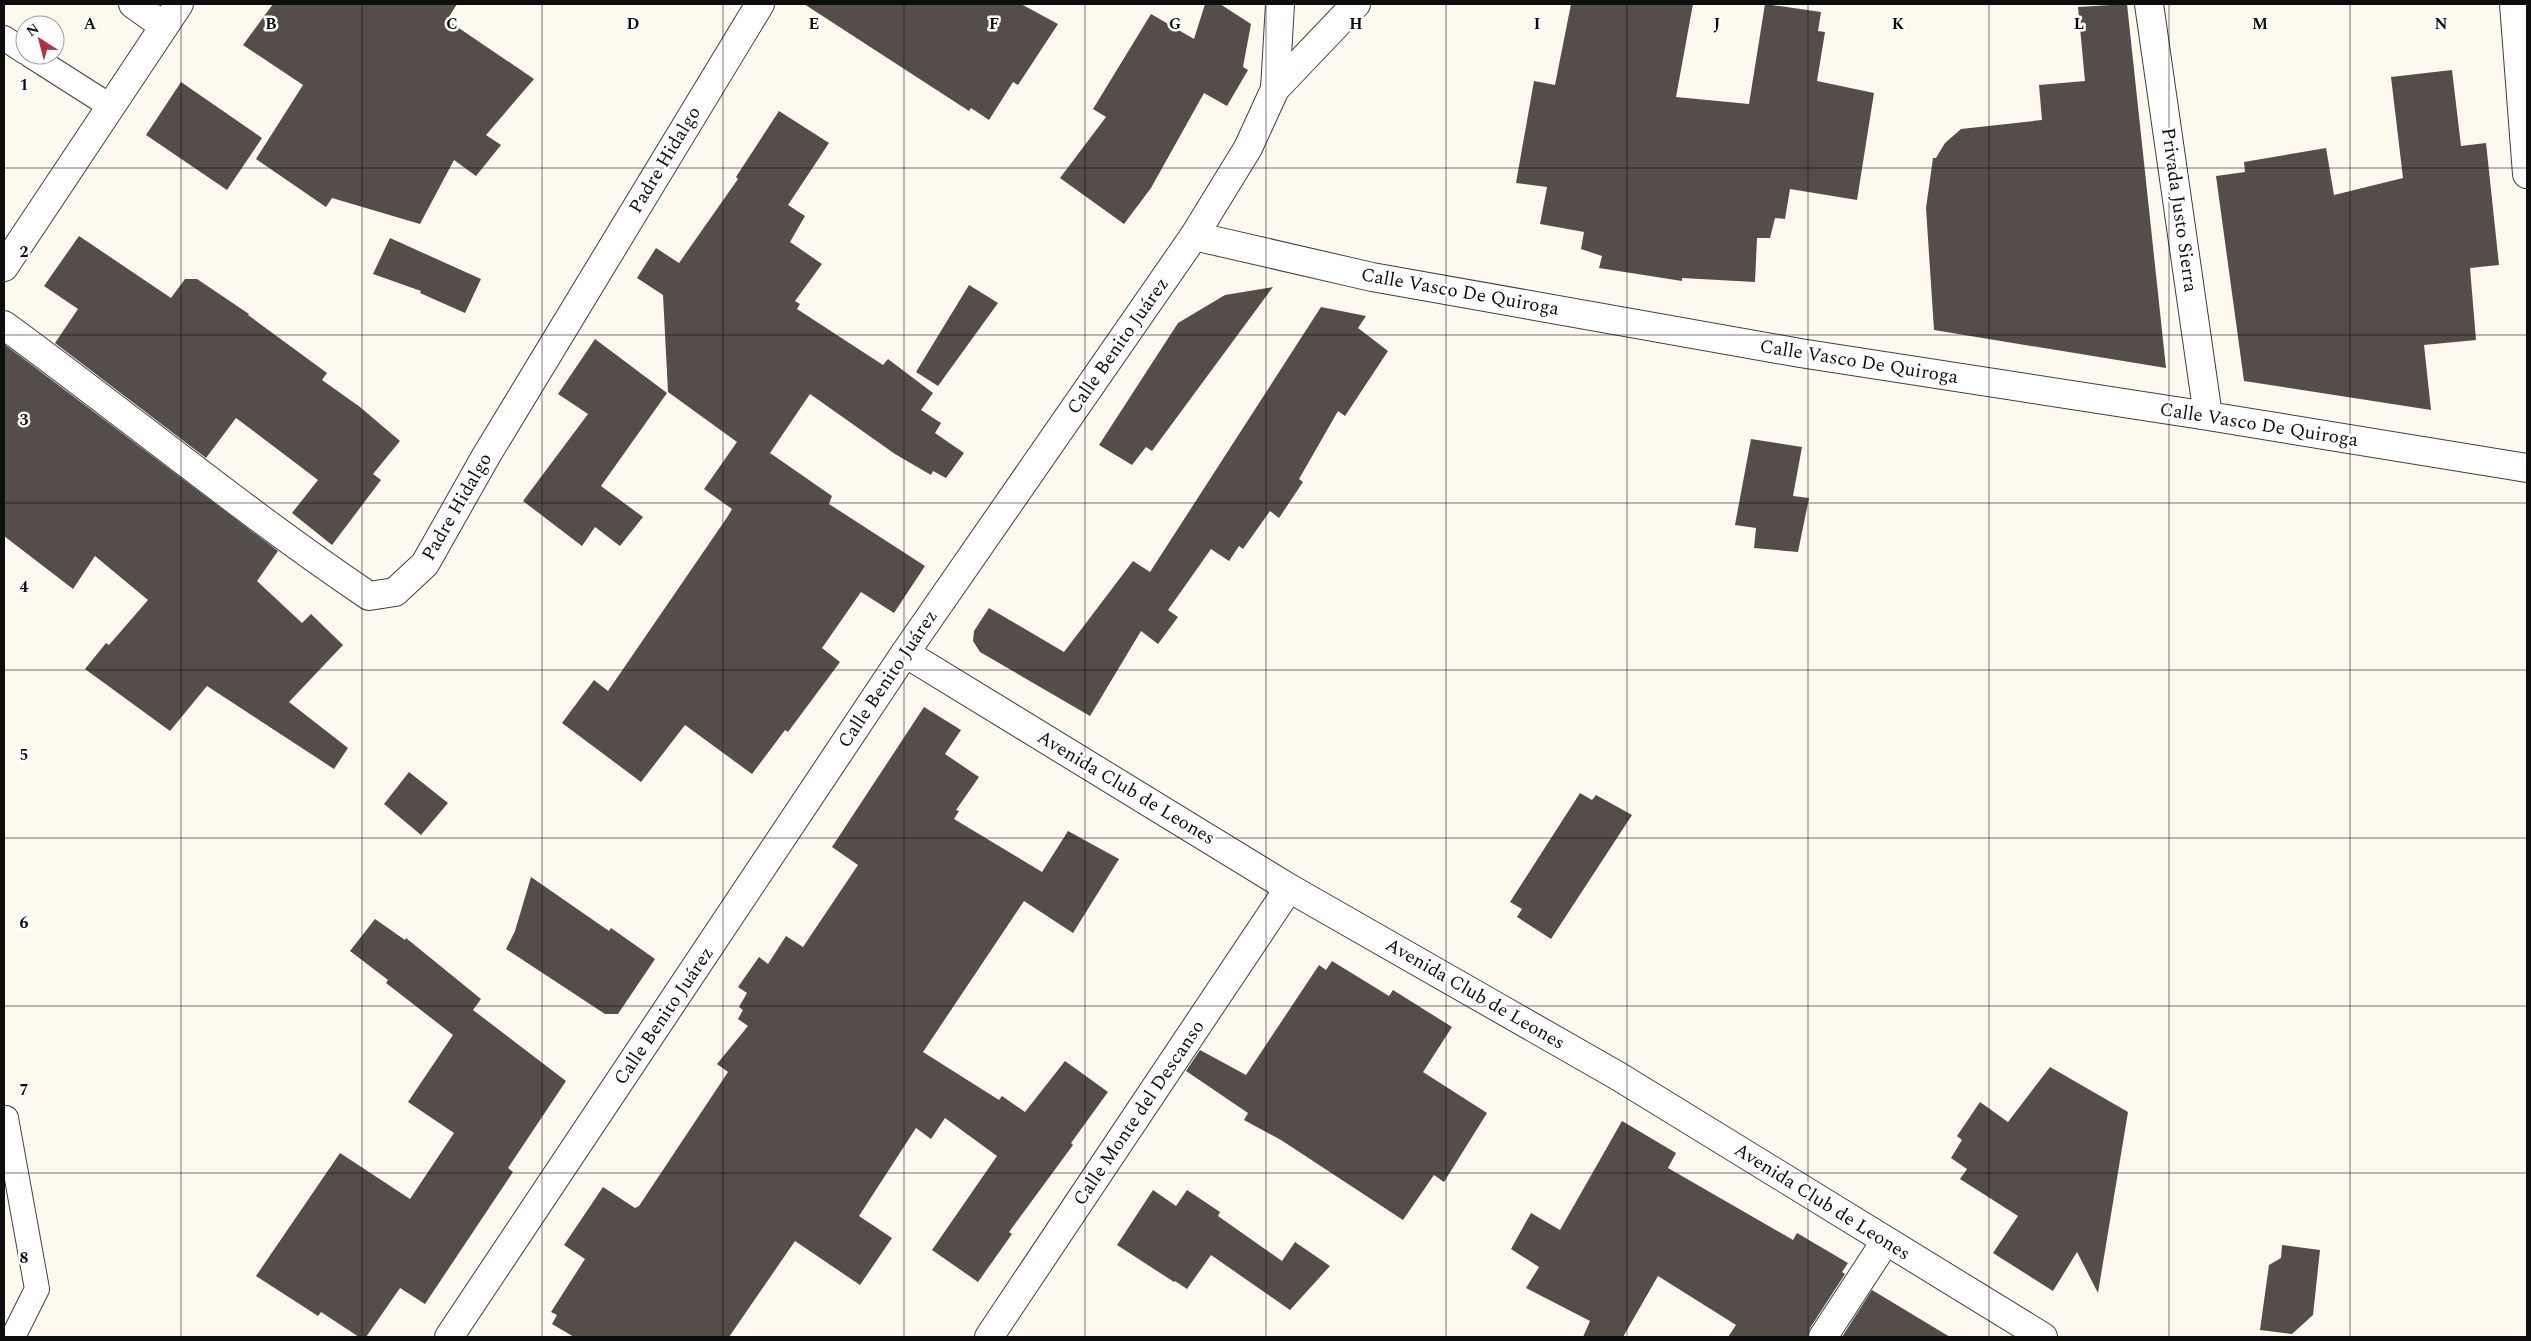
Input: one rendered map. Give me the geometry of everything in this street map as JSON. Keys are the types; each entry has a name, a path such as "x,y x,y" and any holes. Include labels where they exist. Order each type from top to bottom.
{"street":[{"path":"4,266 171,15 133,4"},
{"name":"Padre Hidalgo","path":"4,325 112,404 314,559 369,596 394,592 425,564 486,456 760,4"},
{"name":"Calle Benito Juárez","path":"449,1337 905,653 1194,236 1248,148 1275,89 1280,4"},
{"path":"1275,89 1356,4"},
{"name":"Privada Justo Sierra","path":"2149,4 2208,416"},
{"path":"2514,4 2527,174"},
{"name":"Calle Vasco De Quiroga","path":"1194,236 1372,277 1790,352 2208,416 2527,468"},
{"name":"Avenida Club de Leones","path":"905,653 1289,888 1618,1076 1885,1242 2043,1337"},
{"name":"Calle Monte del Descanso","path":"989,1337 1289,888"},
{"path":"1823,1337 1885,1242"}],"lane":[{"path":"4,38 15,45"},
{"path":"46,65 110,106"},
{"path":"6,1118 37,1289 13,1337"}],"building":[{"path":"273,4 457,4 447,20 534,79 486,135 501,145 476,176 454,160 420,224 332,198 326,207 256,159 303,85 243,45"},
{"path":"804,4 1021,4 1058,24 1018,85 1013,82 989,120 971,108 969,111"},
{"path":"1205,4 1220,4 1251,24 1243,67 1248,70 1227,106 1204,93 1151,188 1124,224 1060,178 1106,117 1093,109 1151,14 1194,39"},
{"path":"1571,4 1693,4 1676,97 1749,104 1765,4 1821,12 1818,31 1825,32 1817,81 1874,93 1857,200 1790,189 1785,219 1775,218 1770,238 1757,238 1755,282 1682,278 1682,281 1599,268 1602,256 1581,249 1584,232 1540,224 1547,187 1516,183 1534,81 1555,85"},
{"path":"2127,4 2166,368 1934,330 1926,208 1933,158 1936,158 1945,143 1961,129 2042,120 2039,85 2085,81 2078,7"},
{"path":"2452,70 2461,146 2486,143 2499,265 2470,268 2476,340 2424,345 2431,410 2244,381 2216,176 2245,172 2244,162 2326,148 2334,195 2403,178 2391,77"},
{"path":"181,82 262,138 227,190 146,135"},
{"path":"779,111 829,143 788,205 805,216 790,242 822,264 795,301 800,304 797,309 883,365 888,359 933,393 921,410 941,423 935,433 964,453 946,478 933,471 931,475 895,454 810,394 770,453 832,496 829,504 925,566 894,613 861,592 822,648 840,662 788,732 785,730 752,774 685,725 641,782 562,723 594,680 608,691 728,516 732,509 704,489 737,442 668,392 663,295 637,278 656,248 679,263 738,179 736,177"},
{"path":"79,236 171,298 185,279 197,279 249,314 327,373 322,380 360,407 400,441 373,474 381,480 332,545 292,513 318,480 236,418 206,458 55,343 78,309 44,286"},
{"path":"390,238 481,279 465,313 420,293 421,291 373,274"},
{"path":"969,285 998,303 938,386 916,372"},
{"path":"1273,287 1152,451 1146,447 1132,465 1099,445 1178,323 1225,295"},
{"path":"1321,307 1366,316 1358,328 1388,351 1345,416 1338,411 1299,479 1303,482 1279,518 1270,511 1243,549 1239,546 1229,561 1211,549 1168,610 1178,617 1158,644 1141,631 1090,716 980,652 973,641 974,631 989,608 1064,652 1133,561 1150,572"},
{"path":"595,339 667,393 601,486 643,517 620,546 595,527 582,546 523,501 588,414 558,394"},
{"path":"4,344 278,551 257,581 302,623 311,614 343,645 289,702 348,748 334,769 207,686 170,731 85,669 106,643 109,645 148,600 95,556 73,589 4,536"},
{"path":"1751,439 1802,447 1793,496 1809,498 1798,552 1754,548 1756,528 1735,525"},
{"path":"924,707 961,730 945,754 979,777 956,810 959,811 954,819 1042,872 1068,831 1119,859 1073,933 1024,901 923,1052 999,1100 1002,1096 1025,1112 1065,1061 1108,1092 1071,1143 1073,1145 1009,1232 1012,1234 978,1282 932,1250 997,1156 945,1118 931,1139 916,1128 859,1216 892,1238 860,1285 795,1241 729,1337 574,1337 552,1324 557,1315 551,1312 585,1259 564,1245 603,1187 635,1208 639,1206 728,1072 717,1064 748,1026 738,1019 743,1010 739,1007 747,993 738,987 759,957 768,964 786,936 803,947 858,865 832,847"},
{"path":"409,772 448,803 421,835 384,804"},
{"path":"1580,793 1592,800 1596,795 1632,815 1551,939 1517,917 1522,909 1510,902"},
{"path":"531,877 609,931 611,928 655,959 618,1014 605,1014 506,949 515,931"},
{"path":"375,919 405,940 406,938 481,999 473,1010 566,1081 508,1168 513,1172 425,1304 400,1288 366,1337 359,1337 321,1312 318,1316 256,1276 340,1153 410,1199 454,1133 408,1102 453,1035 386,983 388,980 350,951"},
{"path":"1332,961 1389,996 1393,990 1452,1027 1423,1072 1487,1113 1444,1182 1434,1175 1403,1220 1281,1140 1244,1120 1248,1113 1186,1071 1200,1050 1246,1075 1319,965 1326,970"},
{"path":"2050,1067 2128,1112 2098,1293 2077,1252 2053,1291 1993,1253 2018,1216 1960,1179 1967,1169 1951,1158 1962,1140 1957,1136 1980,1102 2008,1122"},
{"path":"1622,1121 1676,1153 1668,1168 1793,1240 1797,1233 1848,1263 1842,1272 1845,1274 1810,1328 1808,1337 1728,1337 1736,1325 1658,1276 1623,1337 1583,1337 1590,1321 1526,1288 1539,1267 1511,1249 1531,1213 1560,1230"},
{"path":"1153,1190 1176,1206 1187,1190 1220,1212 1218,1216 1282,1261 1295,1242 1330,1266 1290,1310 1211,1255 1187,1289 1117,1245"},
{"path":"2282,1245 2320,1250 2313,1315 2292,1334 2260,1330 2269,1265 2281,1258"},
{"path":"1872,1290 1950,1337 1842,1337"}]}
